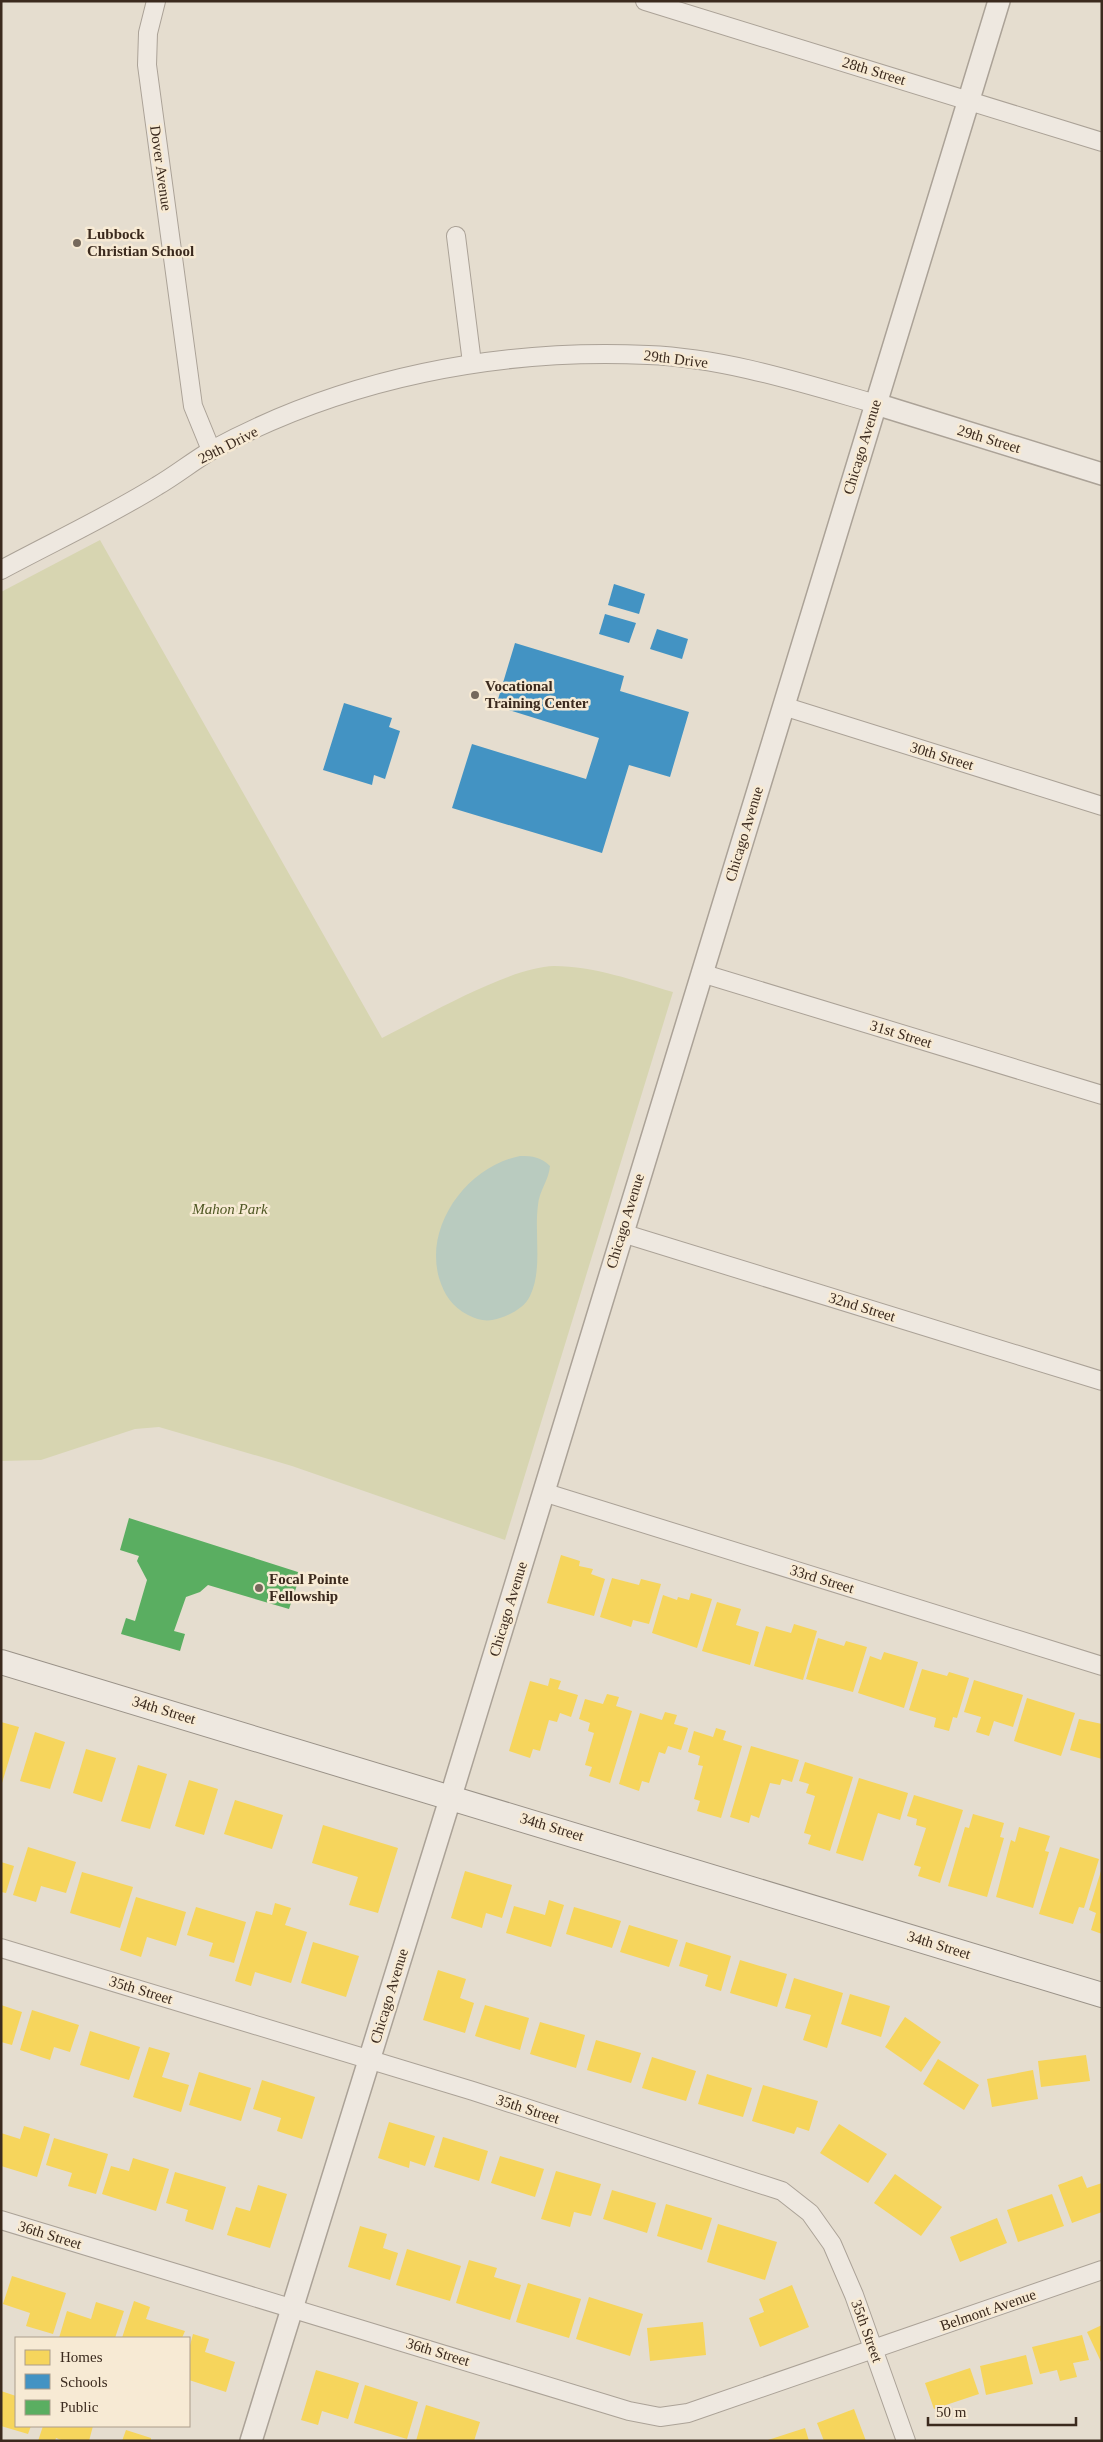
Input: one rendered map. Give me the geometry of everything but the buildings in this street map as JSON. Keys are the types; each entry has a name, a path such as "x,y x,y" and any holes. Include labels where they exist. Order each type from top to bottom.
{"main road":[{"name":"34th Street","path":"1,1662 451,1796 1102,1995"}],"street":[{"name":"Dover Avenue","path":"156,1 148,33 147,65 194,406 212,450"},
{"name":"28th Street","path":"645,1 1102,142"},
{"name":"Chicago Avenue","path":"251,2441 451,1796 999,1"},
{"path":"456,236 472,362"},
{"name":"29th Drive","path":"1,570 156,487 212,450 295,412 369,386 472,362 549,355 650,355 710,363 793,380 876,404"},
{"name":"29th Street","path":"876,404 1102,474"},
{"name":"30th Street","path":"783,706 1102,806"},
{"name":"31st Street","path":"701,973 1102,1095"},
{"name":"32nd Street","path":"622,1233 1102,1381"},
{"name":"33rd Street","path":"543,1492 1102,1666"},
{"name":"35th Street","path":"1,1948 369,2059 782,2191 810,2213 832,2244 854,2295 906,2441"},
{"name":"36th Street","path":"1,2220 629,2411 660,2417 688,2413 874,2350"},
{"name":"Belmont Avenue","path":"874,2350 1102,2270"}],"green space":[{"name":"Mahon Park","path":"100,540 382,1038 467,994 514,975 535,969 554,966 584,969 614,975 673,992 505,1540 292,1466 159,1427 135,1429 41,1460 1,1461 1,592"}],"shaded area":[{"path":"520,1156 536,1158 550,1166 538,1205 537,1263 534,1286 528,1300 518,1310 496,1319 476,1319 457,1308 449,1300 443,1289 436,1258 438,1238 444,1219 454,1201 468,1185 483,1172 501,1162"}],"place":[{"name":"Lubbock Christian School","path":"77,243"},
{"name":"Vocational Training Center","path":"475,695"},
{"name":"Focal Pointe Fellowship","path":"259,1588"}]}
